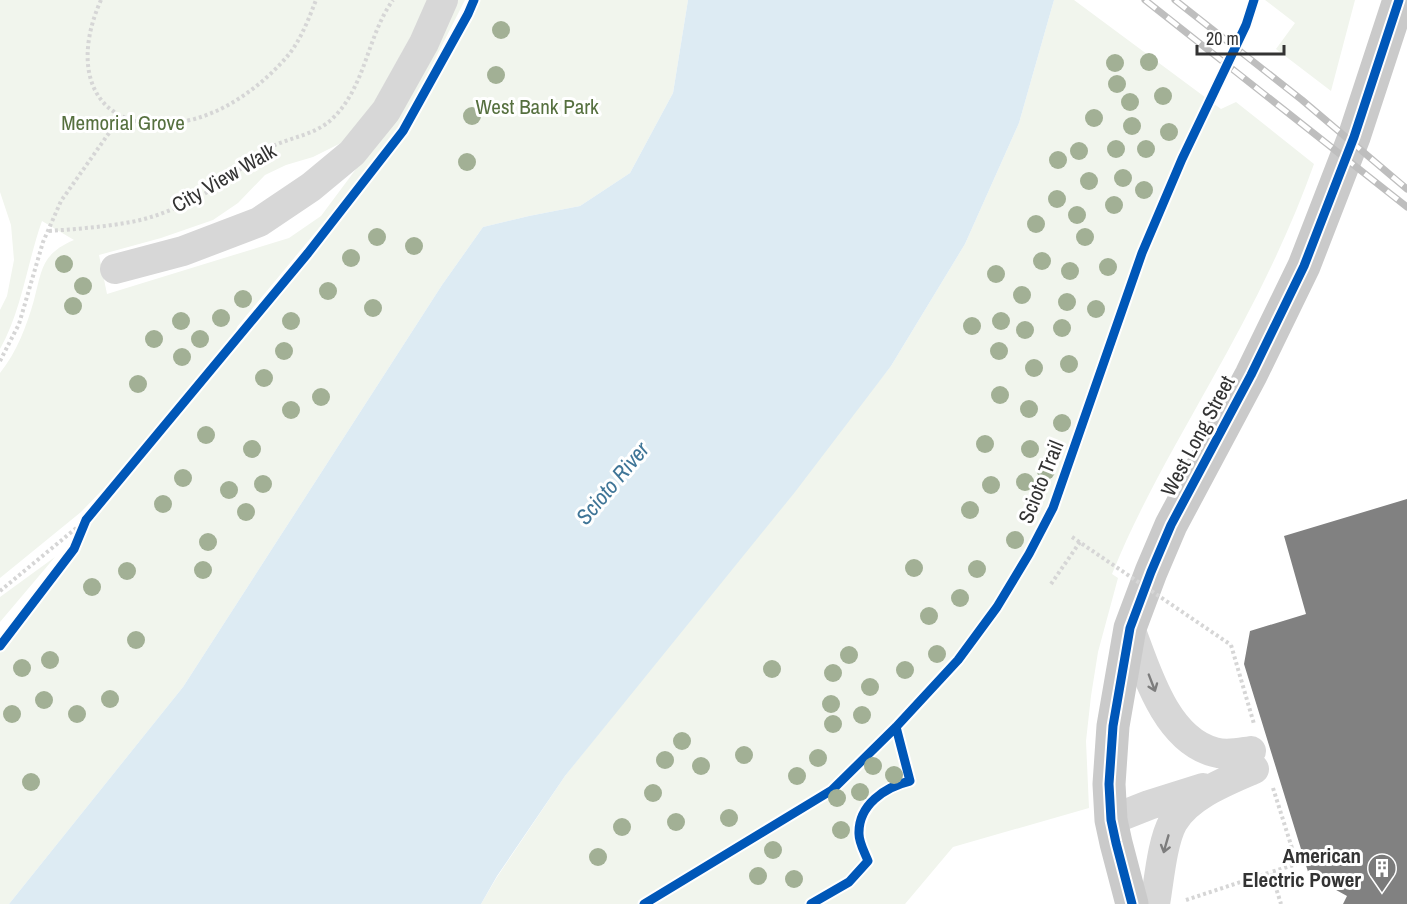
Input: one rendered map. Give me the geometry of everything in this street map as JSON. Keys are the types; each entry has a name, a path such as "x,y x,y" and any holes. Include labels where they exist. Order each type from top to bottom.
{"main road":[{"name":"West Long Street","path":"1132,904 1112,820 1109,784 1113,726 1130,628 1150,572 1171,525 1251,375 1304,266 1351,145 1399,0"}],"lane":[{"path":"115,269 183,251 260,222 352,153 386,111 424,43 443,0"},
{"path":"1130,628 1156,694 1170,718 1193,743 1213,752 1230,754 1246,766"},
{"path":"1112,820 1246,766"},
{"path":"1155,904 1164,852 1173,822 1189,804 1246,766"}],"path":[{"path":"101,0 95,13 88,44 88,72 96,95 111,110 121,116 153,124 181,122 208,114 237,100 267,77 291,52 307,24 316,0"},
{"path":"0,361 19,324 43,242 60,201 121,116"},
{"path":"0,591 94,511"},
{"path":"78,540 86,520"},
{"path":"1072,537 1231,645"},
{"path":"1051,584 1080,542"},
{"path":"1186,900 1297,864 1277,803"},
{"path":"1271,872 1281,904"}],"green space":[{"path":"0,0 431,0 365,119 341,143 313,157 286,165 265,175 238,203 213,220 161,238 99,255 107,294 289,238 321,216 388,126 457,0 465,0 403,122 372,164 237,327 234,337 403,131 474,0 688,0 673,93 630,173 580,206 483,227 442,285 183,687 9,904 0,904 0,646 74,549 86,520 140,451 81,512 0,578 0,373 12,356 25,329 45,264 55,251 74,240 42,221 14,318 0,349 0,310 7,296 14,260 11,225 0,192"},
{"path":"1054,0 1074,0 1221,109 1236,102 1314,164 1267,275 1146,501 1112,574 1118,578 1098,652 1086,741 1089,808 953,847 905,904 481,904 565,776 891,366 965,244 1019,123"},
{"path":"1265,0 1355,0 1331,91 1276,49 1295,23"},
{"path":"55,557 0,622 0,597"}],"water":[{"name":"Scioto River","path":"688,0 1054,0 1019,123 965,244 891,366 795,492 565,776 497,876 481,904 9,904 183,687 442,285 483,227 580,206 630,173 673,93"}],"building":[{"path":"1407,499 1407,904 1343,904 1347,896 1309,875 1244,664 1250,631 1306,614 1284,536"}],"railway":[{"path":"1145,0 1407,207"},
{"path":"1175,0 1302,100 1407,189"}],"cycle path":[{"path":"0,646 74,549 86,520 308,253 403,131 474,0"},
{"name":"Scioto Trail","path":"644,904 832,790 896,727 958,660 997,607 1053,508 1142,253 1182,159 1246,25 1254,0"},
{"path":"1132,904 1111,820 1109,784 1113,726 1130,628 1171,525 1251,375 1304,266 1354,137 1399,0"},
{"path":"811,904 849,882 868,861 859,837 863,814 868,806 883,793 910,781 896,727"}],"place":[{"name":"American Electric Power","path":"1382,894"}],"park label":[{"name":"West Bank Park","path":"537,107"},
{"name":"Memorial Grove","path":"123,123"}]}
